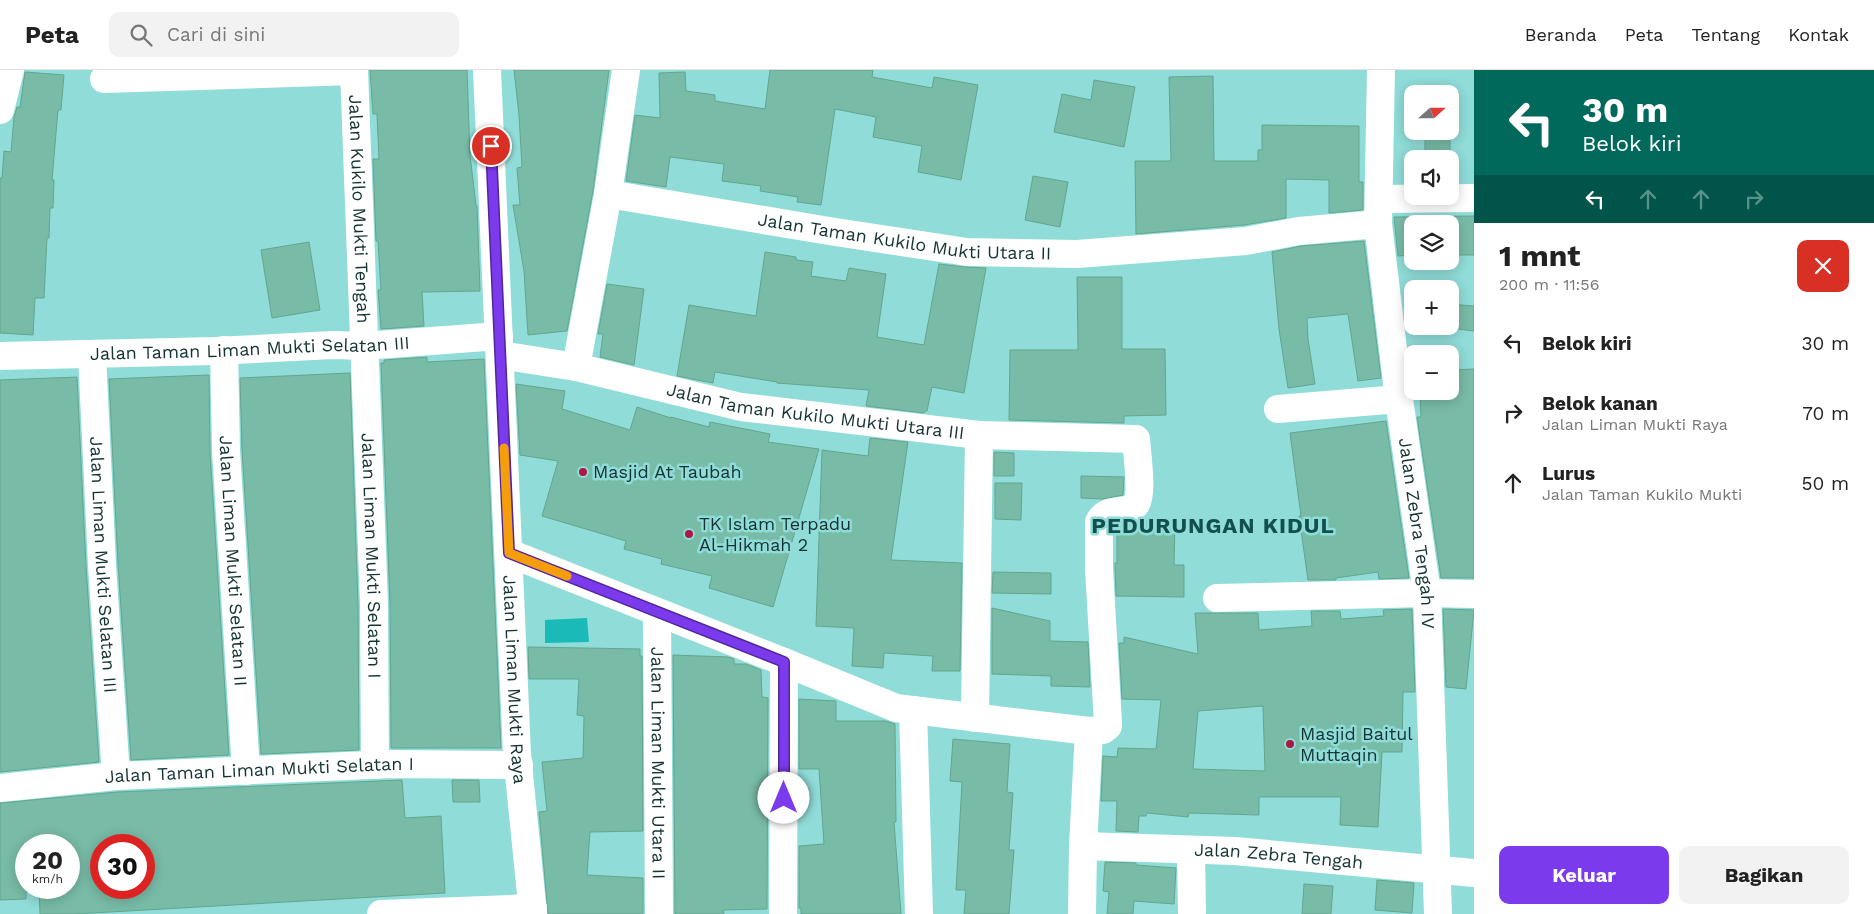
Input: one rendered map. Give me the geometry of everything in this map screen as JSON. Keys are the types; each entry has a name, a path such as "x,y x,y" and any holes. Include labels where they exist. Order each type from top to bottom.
{"street":[{"path":"0,110 10,70"},
{"name":"Jalan Liman Mukti Raya","path":"487,70 518,765 533,911"},
{"path":"576,367 608,194 626,70"},
{"name":"Jalan Zebra Tengah IV","path":"1381,70 1378,211 1399,398 1427,593 1438,914"},
{"path":"104,79 354,71"},
{"name":"Jalan Kukilo Mukti Tengah","path":"354,71 364,346"},
{"name":"Jalan Taman Kukilo Mukti Utara II","path":"608,194 967,252 1077,254 1246,241 1300,231 1378,211 1474,198"},
{"name":"Jalan Taman Liman Mukti Selatan III","path":"0,356 333,346 499,345"},
{"name":"Jalan Taman Kukilo Mukti Utara III","path":"499,345 576,367 741,407 979,435 1136,439 1139,494 1137,503 1129,510 1111,512 1099,522 1099,569 1108,723 1105,729 1088,731"},
{"name":"Jalan Liman Mukti Selatan I","path":"364,346 374,604 375,765"},
{"name":"Jalan Liman Mukti Selatan II","path":"224,350 226,450 246,771"},
{"name":"Jalan Liman Mukti Selatan III","path":"92,354 102,565 116,776"},
{"path":"1278,409 1399,398"},
{"path":"975,718 979,435"},
{"path":"509,553 896,708 1088,731 1082,914"},
{"path":"1217,598 1427,593 1474,594"},
{"name":"Jalan Liman Mukti Utara II","path":"657,612 659,914"},
{"path":"783,914 784,662"},
{"path":"913,710 918,914"},
{"name":"Jalan Taman Liman Mukti Selatan I","path":"0,788 116,776 375,765 518,765"},
{"name":"Jalan Zebra Tengah","path":"1083,846 1245,852 1474,873"},
{"path":"1191,850 1192,914"},
{"path":"381,914 533,911"}],"shaded area":[{"path":"587,618 589,642 545,643 545,620"}],"building":[{"path":"370,70 467,70 470,155 477,206 480,291 422,292 424,326 381,329 378,290 381,290 378,241 376,241 373,159 379,159 377,114 373,114"},
{"path":"514,70 609,70 593,191 567,331 528,335 524,271 513,205 520,205 517,168 522,167"},
{"path":"770,70 873,70 872,77 932,88 934,77 978,85 961,180 918,172 922,146 873,137 876,117 835,109 821,205 797,202 798,197 760,191 761,186 722,181 724,164 670,157 666,187 626,181 635,115 660,118 659,73 685,72 686,91 715,95 715,101 765,109"},
{"path":"25,72 64,75 61,110 58,110 52,180 54,180 53,208 50,208 49,238 47,238 44,298 35,298 33,335 0,333 0,178 2,178 4,151 11,152 14,117 17,107 20,107"},
{"path":"1213,76 1214,161 1258,161 1258,150 1262,150 1262,125 1359,126 1359,182 1363,182 1363,210 1329,213 1329,180 1286,179 1286,218 1244,225 1136,234 1135,161 1171,161 1169,77"},
{"path":"1094,80 1135,87 1124,147 1054,132 1062,94 1091,100"},
{"path":"1425,140 1450,140 1450,150 1425,150"},
{"path":"1033,176 1068,182 1060,227 1025,220"},
{"path":"1459,216 1474,216 1474,255 1459,255"},
{"path":"1394,217 1404,217 1404,256 1398,256"},
{"path":"1364,241 1381,378 1358,381 1348,314 1307,318 1308,339 1315,384 1288,388 1279,329 1272,252 1301,246"},
{"path":"309,242 320,310 272,318 261,250"},
{"path":"765,252 796,257 796,260 813,262 811,276 846,281 849,268 886,274 877,337 924,345 939,264 986,268 964,393 932,387 927,411 924,413 866,406 869,390 777,383 715,372 713,383 677,376 689,305 756,316"},
{"path":"1077,277 1122,277 1122,349 1165,349 1166,415 1124,416 1124,423 1009,420 1010,350 1078,350"},
{"path":"607,284 644,289 634,365 600,357 603,334 598,334"},
{"path":"1459,305 1474,306 1474,331 1459,329"},
{"path":"427,357 427,362 484,359 501,748 391,748 390,604 381,363 384,363 384,360"},
{"path":"1474,369 1474,578 1441,578 1417,417 1421,417 1420,400 1459,400 1459,370"},
{"path":"350,373 358,604 359,750 261,754 242,449 240,378"},
{"path":"209,375 210,451 229,755 131,760 118,564 109,379"},
{"path":"77,377 86,566 99,762 0,772 0,380"},
{"path":"516,384 565,391 562,409 630,430 637,407 709,427 710,422 770,434 768,442 819,449 773,607 709,588 712,576 661,564 662,559 624,549 626,541 542,516 558,461 520,455"},
{"path":"1386,421 1409,578 1379,579 1378,572 1336,578 1336,580 1308,580 1290,433"},
{"path":"870,438 908,442 891,560 962,563 960,671 932,671 933,656 884,653 883,668 852,666 854,628 816,626 822,450 868,456"},
{"path":"994,452 1014,453 1014,476 994,476"},
{"path":"1081,476 1124,477 1123,495 1103,499 1081,498"},
{"path":"995,483 1022,483 1021,520 995,519"},
{"path":"1140,521 1175,522 1174,565 1184,565 1184,597 1116,596 1117,527"},
{"path":"993,572 1051,573 1051,594 992,593"},
{"path":"992,608 1050,621 1050,641 1088,642 1090,687 1051,686 1051,676 992,674"},
{"path":"1412,609 1415,692 1403,692 1402,752 1382,752 1378,827 1340,825 1341,797 1259,797 1259,815 1189,813 1188,817 1147,813 1146,816 1139,816 1138,832 1116,831 1117,801 1101,801 1103,756 1117,757 1118,748 1156,749 1161,700 1122,699 1119,643 1124,643 1124,637 1198,654 1195,613 1258,613 1259,630 1312,626 1311,611 1340,611 1341,619 1384,616 1383,610","holes":["1263,706 1265,771 1193,769 1198,711"]},
{"path":"1443,609 1474,610 1466,689 1446,687"},
{"path":"528,647 640,649 640,656 642,656 643,831 590,832 587,875 643,878 643,914 548,914 539,812 547,811 542,762 583,758 584,716 577,715 579,679 529,679"},
{"path":"673,655 728,657 734,659 734,664 746,664 761,670 762,697 768,698 767,909 723,910 724,914 675,914"},
{"path":"799,699 836,701 836,721 886,721 895,724 896,822 894,822 901,914 801,914 801,908 799,908 799,846 824,844 819,769 799,769"},
{"path":"953,739 1010,744 1007,792 1013,793 1009,850 1014,850 1009,914 964,914 966,890 956,890 962,782 950,781"},
{"path":"402,780 405,818 441,816 445,893 75,914 40,914 39,899 80,899 80,834 15,834 15,899 26,899 0,900 0,803 117,792"},
{"path":"452,780 479,780 480,802 453,802"},
{"path":"1105,862 1136,863 1136,865 1176,868 1174,904 1134,901 1133,914 1107,914 1109,892 1103,891"},
{"path":"1377,880 1414,883 1412,913 1375,910"},
{"path":"1304,884 1333,886 1331,914 1302,914"}],"slow traffic":[{"path":"504,448 509,553 567,576"}],"place":[{"name":"Masjid At Taubah","path":"583,472"},
{"name":"TK Islam Terpadu Al-Hikmah 2","path":"689,534"},
{"name":"Masjid Baitul Muttaqin","path":"1290,744"}],"district":[{"name":"PEDURUNGAN KIDUL","path":"1213,525"}],"route":[{"path":"491,146 509,553 784,662 784,798"}]}
